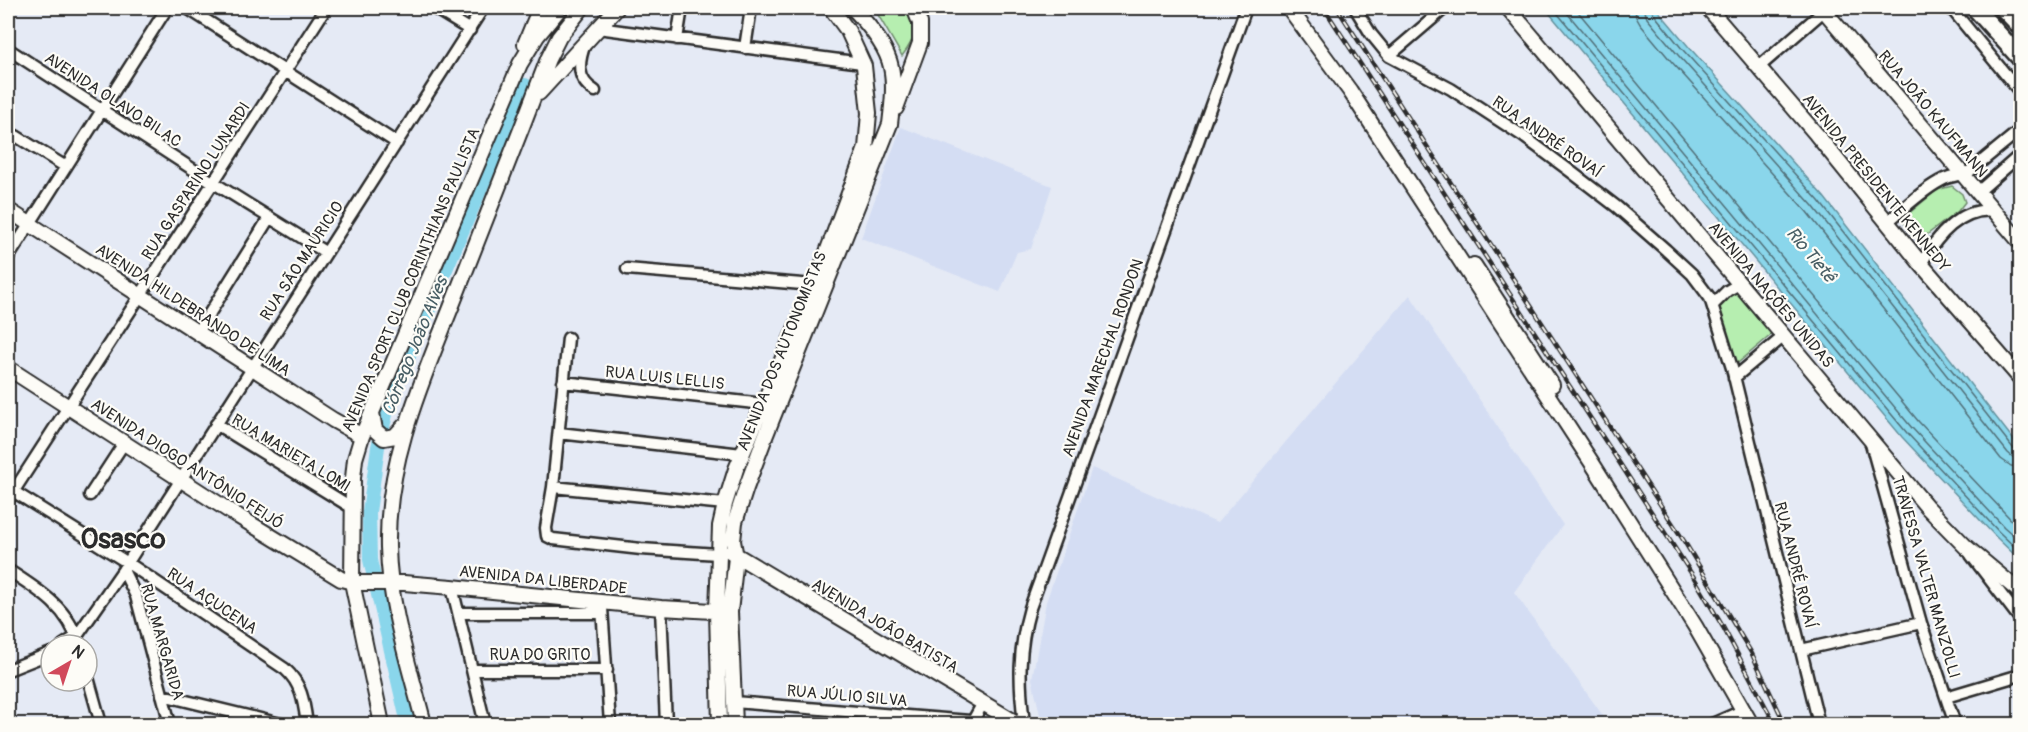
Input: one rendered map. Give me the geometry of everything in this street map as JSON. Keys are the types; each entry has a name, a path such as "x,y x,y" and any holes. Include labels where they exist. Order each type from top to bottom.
{"highway":[{"path":"1975,8 2020,58"},
{"path":"2003,8 2020,26"}],"main road":[{"path":"520,64 526,40 540,8"},
{"name":"AVENIDA SPORT CLUB CORINTHIANS PAULISTA","path":"382,724 355,583 351,507 355,459 362,436 520,64 537,36 560,8"},
{"path":"424,724 385,583 391,493 403,427 548,59 559,37 582,8"},
{"path":"532,101 616,8"},
{"name":"AVENIDA DOS AUTONOMISTAS","path":"735,724 718,554 720,526 725,504 742,454 814,285 866,148 869,113 863,64 848,31 831,8"},
{"name":"AVENIDA DOS AUTONOMISTAS","path":"720,724 723,612 736,557 733,541 735,522 746,488 890,124 891,66 872,29 853,8"},
{"path":"890,124 921,33 914,8"},
{"path":"1289,8 1356,101 1592,463 1748,708 1761,724"},
{"path":"1300,8 1370,105 1700,618 1748,708 1750,724"},
{"name":"AVENIDA NAÇÕES UNIDAS","path":"1508,8 1928,507 1966,547 2020,592"},
{"name":"AVENIDA PRESIDENTE KENNEDY","path":"1708,8 1921,264 2020,378"},
{"name":"RUA JOÃO KAUFMANN","path":"1824,8 2020,242"},
{"path":"863,64 891,66 907,62 915,56"},
{"name":"AVENIDA HILDEBRANDO DE LIMA","path":"8,210 29,226 141,295 333,420 362,436"},
{"name":"AVENIDA DIOGO ANTÔNIO FEIJÓ","path":"8,368 305,558 336,577 355,583"},
{"path":"372,416 375,430 384,438 392,437 403,427"},
{"path":"720,526 723,538 736,557"},
{"name":"AVENIDA JOÃO BATISTA","path":"736,557 1017,724"},
{"name":"AVENIDA DA LIBERDADE","path":"355,583 452,587 602,608 661,608 723,612"}],"street":[{"path":"8,258 167,8"},
{"path":"187,8 397,143"},
{"name":"RUA GASPARINO LUNARDI","path":"9,493 69,407 326,8"},
{"path":"434,8 470,30"},
{"name":"RUA SÃO MAURICIO","path":"82,633 483,8"},
{"path":"677,39 682,8"},
{"path":"745,48 751,8"},
{"name":"AVENIDA MARECHAL RONDON","path":"1024,724 1019,663 1021,643 1030,608 1246,8"},
{"name":"RUA ANDRÉ ROVAÍ","path":"1354,8 1389,56 1450,89 1523,136 1570,171 1617,207 1666,250 1700,283 1714,304 1819,724"},
{"path":"1759,67 1824,8"},
{"path":"1951,8 2020,92"},
{"path":"1389,56 1441,9"},
{"path":"598,28 863,64"},
{"path":"587,39 579,68 584,82 595,91"},
{"name":"AVENIDA OLAVO BILAC","path":"8,49 325,252"},
{"path":"1887,222 1930,187 1951,176 1962,175 2020,130"},
{"path":"16,136 66,167"},
{"path":"1978,192 2020,155"},
{"path":"1921,264 1933,243 1964,216 1978,210 1995,211"},
{"path":"198,332 269,218"},
{"path":"627,269 814,285"},
{"path":"1714,304 1726,291 1739,284"},
{"path":"1734,378 1784,336"},
{"path":"568,338 553,487 546,528 548,536 553,539 641,549 718,554"},
{"name":"RUA LUIS LELLIS","path":"563,382 764,404"},
{"name":"RUA MARIETA LOMI","path":"216,424 351,507"},
{"path":"559,433 742,454"},
{"name":"TRAVESSA VALTER MANZOLLI","path":"1869,438 1921,622 1955,724"},
{"path":"90,495 124,443"},
{"path":"553,487 725,504"},
{"name":"RUA AÇUCENA","path":"9,493 291,674 301,690 307,724"},
{"path":"1966,547 2020,619"},
{"name":"RUA MARGARIDA","path":"125,566 136,596 170,724"},
{"path":"8,570 56,604 69,619 75,633"},
{"path":"452,587 485,724"},
{"path":"459,613 602,608 610,724"},
{"path":"661,608 666,724"},
{"path":"1801,650 1921,622"},
{"path":"8,670 39,658"},
{"name":"RUA DO GRITO","path":"473,670 608,670"},
{"path":"1946,697 2020,675"},
{"path":"92,693 101,724"},
{"path":"162,695 281,724"},
{"name":"RUA JÚLIO SILVA","path":"734,702 970,721 974,719 983,703"},
{"path":"1712,724 1748,708"}],"shaded area":[{"path":"901,127 1052,186 1031,249 1017,252 1000,292 861,238"},
{"path":"1410,295 1563,525 1514,592 1609,724 1051,724 1041,719 1032,679 1046,602 1092,468 1217,523"}],"green space":[{"path":"874,8 909,8 914,33 902,56"},
{"path":"1952,186 1962,194 1965,202 1958,211 1920,240 1907,228 1902,219 1937,190"},
{"path":"1739,284 1778,329 1732,368 1714,305"}],"water":[{"name":"Rio Tietê","path":"1545,8 1656,8 1824,197 2020,448 2020,560 1902,437"}],"waterway":[{"name":"Córrego João Alves","path":"408,724 370,560 369,512 378,447 389,402 525,85"}],"railway":[{"path":"1324,8 1693,576 1775,724"},
{"path":"1337,8 1684,541 1752,654 1785,724"}],"district":[{"name":"Osasco","path":"123,539"}]}
